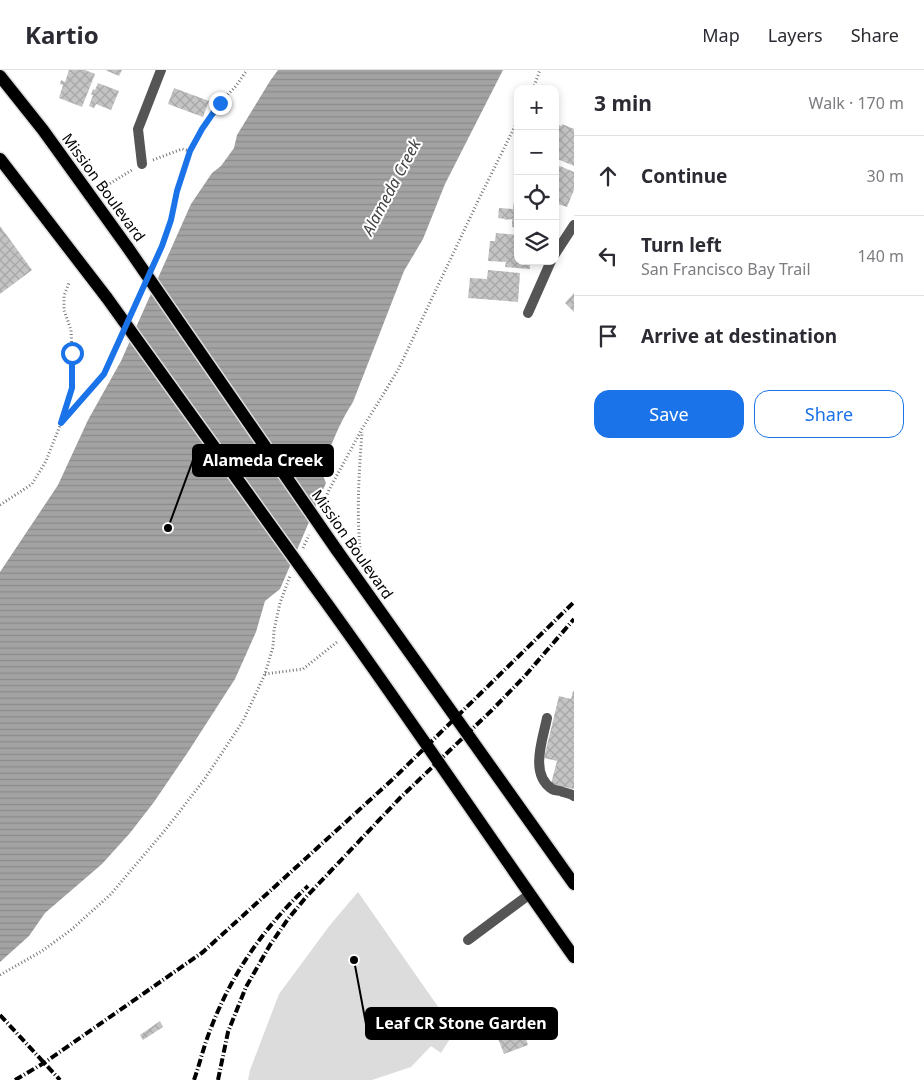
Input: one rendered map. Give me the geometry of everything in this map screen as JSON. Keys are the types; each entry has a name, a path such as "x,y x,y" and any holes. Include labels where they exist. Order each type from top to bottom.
{"main road":[{"name":"Mission Boulevard","path":"0,76 43,130 128,248 336,549 574,884"},
{"path":"0,159 106,298 348,633 574,957"}],"street":[{"path":"142,164 138,129 161,70"},
{"path":"559,250 571,237 574,225"},
{"path":"528,313 550,265"},
{"path":"547,718 538,760 539,771 545,782 552,789 574,796"},
{"path":"468,940 530,894"}],"path":[{"path":"154,264 171,220 177,191 190,151 220,103 236,86 247,70"},
{"path":"534,85 540,70"},
{"path":"129,318 146,282"},
{"path":"0,505 32,484 46,461 72,388 71,330 64,310 64,296 69,283"},
{"path":"61,423 104,374 121,336"},
{"path":"361,562 358,535 358,492 362,429"},
{"path":"265,674 303,669 348,633"}],"shaded area":[{"path":"358,892 455,1031 441,1053 431,1046 411,1067 372,1080 248,1080 250,1070 279,994 330,925"}],"water":[{"name":"Alameda Creek","path":"278,70 503,70 445,184 423,239 404,271 353,402 328,454 322,473 326,483 280,589 265,601 256,632 235,679 154,802 130,833 102,864 45,913 29,936 0,962 0,572 58,485 88,420 121,361 191,204 212,173 221,166 234,148 237,135"}],"building":[{"path":"69,70 85,70 95,74 82,107 59,98 63,85 60,84 61,80 65,82"},
{"path":"105,70 122,70 119,76"},
{"path":"98,83 119,91 111,110 96,104 94,108 89,106 93,89 95,90"},
{"path":"174,88 209,101 203,117 168,104"},
{"path":"562,124 574,129 574,166 559,160 559,125 562,126"},
{"path":"559,166 574,172 574,190 567,207 559,204"},
{"path":"514,202 514,227 512,227 512,219 498,218 499,208 513,209"},
{"path":"0,226 32,270 0,294"},
{"path":"496,233 514,235 514,265 530,265 530,269 505,267 506,262 488,261 490,241 495,241"},
{"path":"488,270 520,273 518,302 468,298 470,278 487,279"},
{"path":"574,293 574,312 565,303"},
{"path":"573,691 574,789 551,784 557,761 544,758 559,696 571,699"},
{"path":"160,1021 163,1027 143,1040 140,1035"},
{"path":"522,1027 528,1045 504,1054 497,1036"}],"railway":[{"path":"15,1080 44,1063 203,952 393,779 574,602"},
{"path":"218,1080 228,1032 246,987 270,945 288,919 307,896 400,798 524,677 574,619"},
{"path":"194,1080 219,1008 240,969 264,934 292,901 308,886"},
{"path":"0,1015 60,1080"}],"place":[{"name":"Alameda Creek","path":"168,528"},
{"name":"Leaf CR Stone Garden","path":"354,960"}],"route":[{"path":"72,353 72,388 61,423 104,374 162,246 190,151 220,103"}]}
